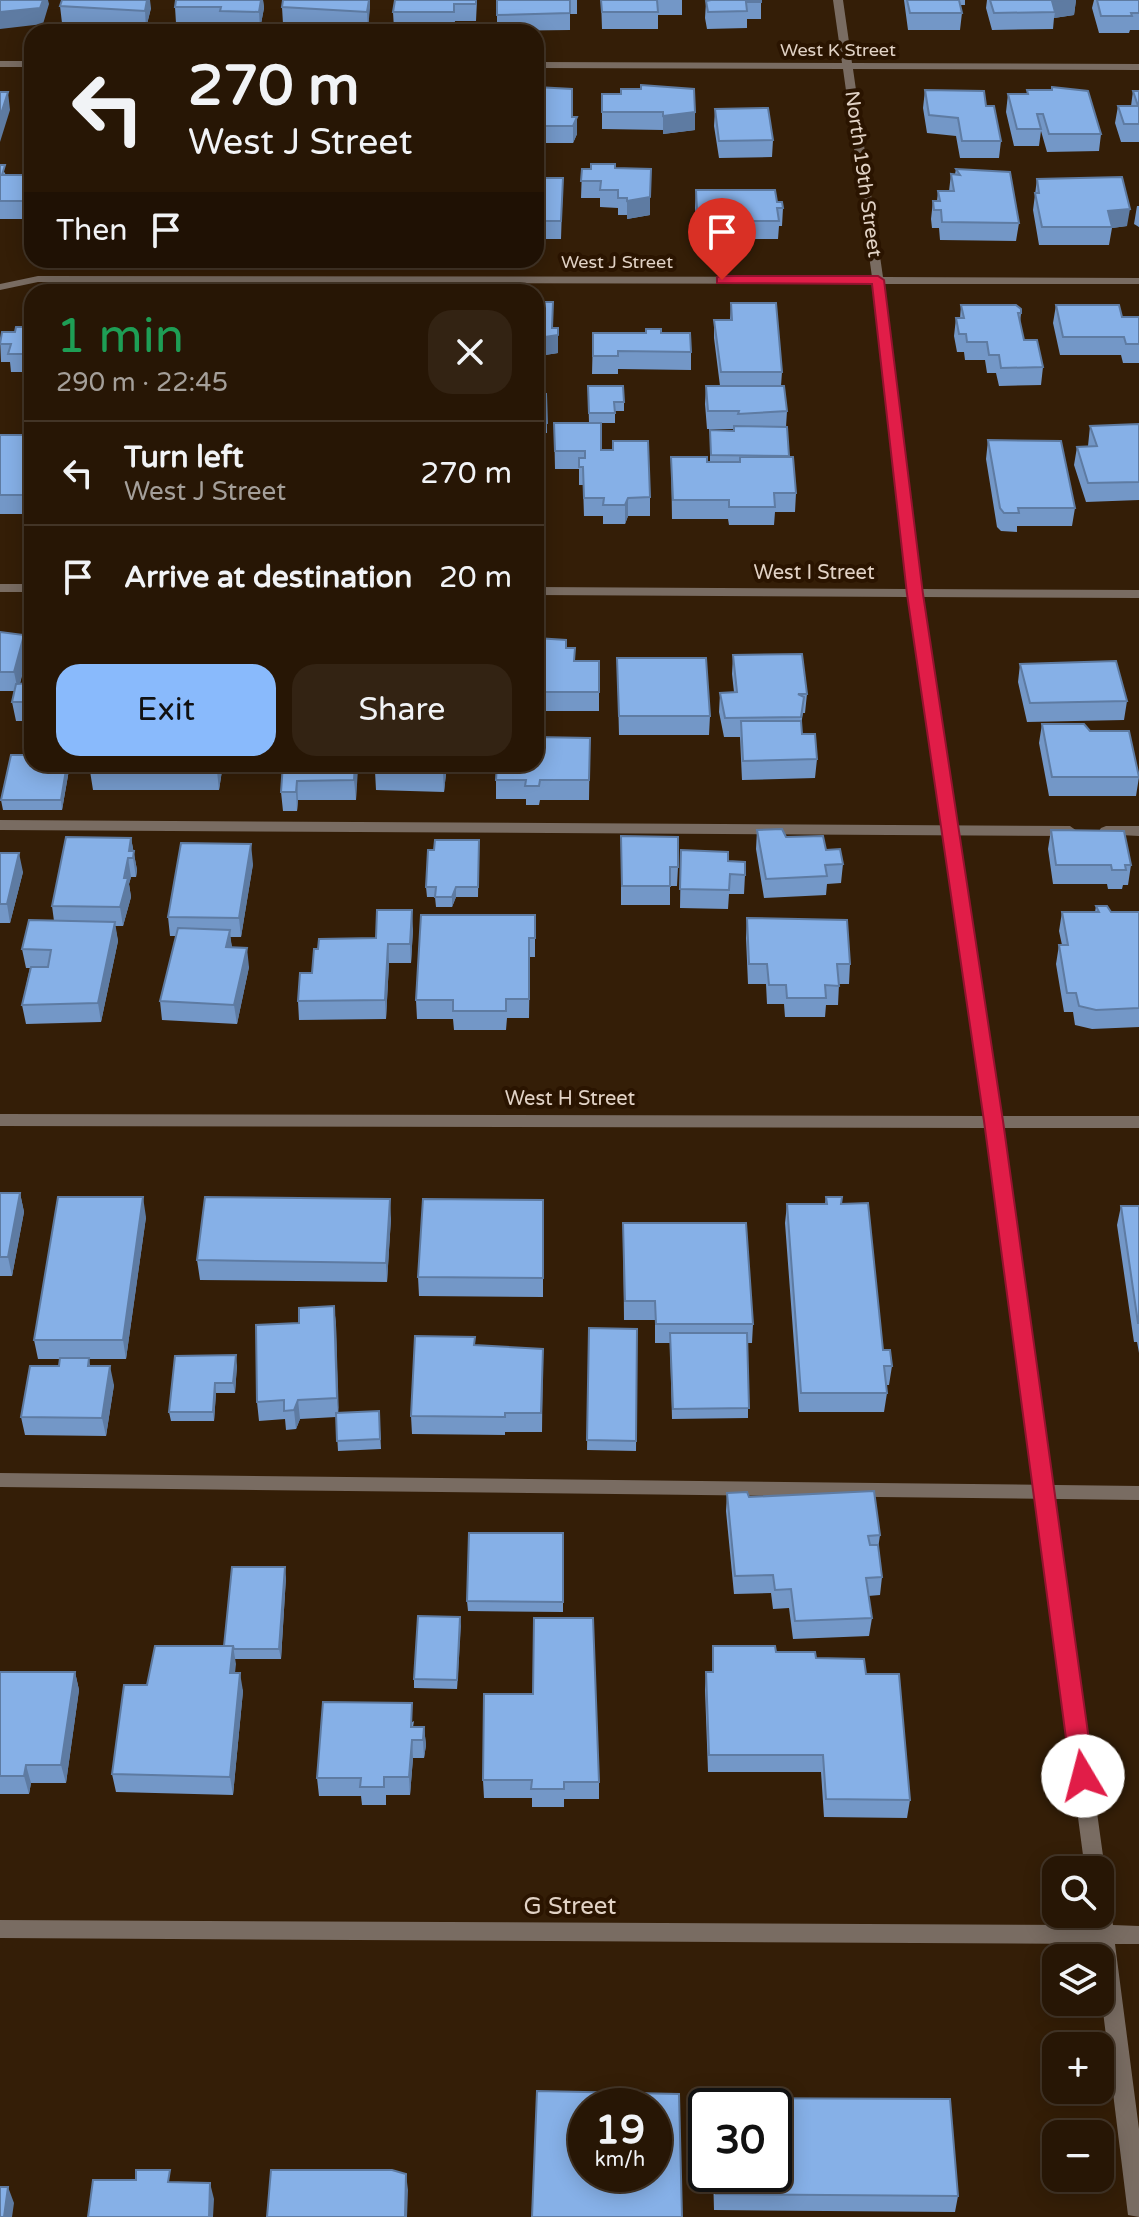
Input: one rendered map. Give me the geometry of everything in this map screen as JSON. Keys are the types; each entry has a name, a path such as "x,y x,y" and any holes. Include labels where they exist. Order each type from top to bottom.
{"street":[{"name":"North 19th Street","path":"838,0 878,280 915,594 993,1121 1093,1856"},
{"path":"0,64 24,64"},
{"name":"West K Street","path":"544,65 1139,67"},
{"name":"West J Street","path":"0,287 38,279 1139,281"},
{"path":"0,588 24,588"},
{"name":"West I Street","path":"544,591 1139,594"},
{"path":"0,825 1139,831"},
{"name":"West H Street","path":"0,1120 1139,1122"},
{"path":"0,1480 1139,1493"},
{"path":"1103,1928 1139,2215"},
{"name":"G Street","path":"0,1929 1139,1935"}],"building":[{"path":"0,0 43,0 40,8 0,12"},
{"path":"62,0 147,0 145,11 60,6"},
{"path":"176,0 261,0 259,12 220,11 221,7 175,7"},
{"path":"283,0 369,0 367,12 282,7"},
{"path":"395,0 476,0 476,4 454,4 454,12 393,12"},
{"path":"497,0 570,0 570,13 497,15"},
{"path":"601,0 657,0 658,12 602,12"},
{"path":"907,0 959,0 962,13 910,13"},
{"path":"990,0 1063,0 1052,1 1055,12 994,13"},
{"path":"1097,0 1139,0 1139,13 1131,13 1132,16 1101,16"},
{"path":"706,1 761,2 746,2 747,11 708,12"},
{"path":"641,85 694,89 695,112 663,116 663,112 602,112 602,94 621,94 621,89 641,89"},
{"path":"544,87 572,89 572,117 577,117 573,126 544,126"},
{"path":"1052,87 1088,91 1101,134 1049,134 1043,114 1037,114 1041,129 1017,129 1008,94 1028,94 1027,90 1052,90"},
{"path":"925,90 984,91 986,106 994,106 1001,141 962,141 958,118 929,115"},
{"path":"1133,91 1139,91 1139,124 1124,124 1118,106 1138,106"},
{"path":"0,92 8,92 0,117"},
{"path":"768,108 773,140 719,141 715,109"},
{"path":"591,164 651,169 650,197 627,201 627,198 618,198 618,190 600,190 601,181 581,181 582,169 591,169"},
{"path":"0,165 5,165 2,175 24,175 24,201 0,201"},
{"path":"956,169 1010,172 1019,223 942,222 941,210 934,210 933,201 940,201 938,191 954,191 951,174 960,175"},
{"path":"1122,177 1130,209 1108,211 1112,227 1042,227 1035,193 1039,193 1037,179"},
{"path":"544,178 563,178 561,221 544,221"},
{"path":"696,190 775,190 777,202 782,202 783,208 777,208 779,221 726,221 725,217 719,217 719,211 697,211"},
{"path":"544,302 553,302 552,328 558,328 558,335 544,337"},
{"path":"731,303 776,303 782,372 721,372 714,320 732,320"},
{"path":"961,305 1016,305 1021,309 1018,313 1024,340 1037,340 1043,367 1001,368 999,355 989,355 987,342 967,342 966,334 959,334 956,318 964,318"},
{"path":"1056,305 1119,305 1122,317 1139,317 1139,344 1126,344 1124,337 1063,337"},
{"path":"16,327 24,327 24,354 8,354 11,344 0,344 2,332 15,332"},
{"path":"646,329 661,329 661,333 690,333 691,352 618,351 618,356 593,356 593,333 646,333"},
{"path":"588,386 623,386 624,402 614,402 615,413 589,413"},
{"path":"706,386 784,386 787,411 738,414 739,411 708,411"},
{"path":"544,394 546,394 547,423 544,423"},
{"path":"554,423 601,423 601,450 613,450 613,441 648,441 650,497 628,498 625,505 603,505 604,498 584,498 583,467 579,467 579,458 585,458 585,451 555,451"},
{"path":"1139,424 1139,482 1088,483 1077,447 1097,446 1090,426"},
{"path":"734,426 787,427 789,456 711,455 710,430 734,431"},
{"path":"0,435 24,435 24,495 0,495"},
{"path":"988,440 1061,441 1075,508 1018,508 1019,513 1004,513 1000,508"},
{"path":"671,457 707,457 707,462 740,462 740,457 793,457 796,493 774,493 775,507 729,507 729,500 673,500"},
{"path":"0,632 24,635 14,672 0,672"},
{"path":"544,639 566,640 566,648 575,648 574,661 599,661 599,692 544,692"},
{"path":"802,654 807,694 798,694 804,697 801,717 725,718 720,693 737,692 733,655"},
{"path":"617,658 706,658 710,716 619,716"},
{"path":"1116,661 1127,701 1030,703 1020,664"},
{"path":"16,684 24,684 24,702 12,702"},
{"path":"741,721 801,721 802,734 815,734 817,759 743,761"},
{"path":"1042,724 1084,724 1090,731 1129,731 1139,777 1052,777"},
{"path":"544,737 590,738 589,780 540,780 539,786 525,786 526,780 496,780 496,772 544,772"},
{"path":"11,755 24,755 24,772 66,772 61,800 1,800"},
{"path":"282,772 354,772 354,780 297,781 296,792 281,792"},
{"path":"782,829 786,837 823,836 826,850 840,849 843,864 825,865 827,876 766,879 757,830"},
{"path":"1051,830 1124,831 1131,865 1125,865 1126,870 1112,870 1111,865 1056,865"},
{"path":"621,836 678,837 678,867 670,867 670,886 622,886"},
{"path":"66,837 131,838 129,851 134,851 133,858 128,858 124,878 128,878 120,907 52,906"},
{"path":"435,840 479,840 478,887 456,887 452,897 435,897 436,887 426,887 428,850 434,850"},
{"path":"181,843 251,844 239,918 168,917"},
{"path":"681,850 728,852 728,861 745,862 745,875 730,874 729,890 680,889"},
{"path":"0,853 19,853 7,904 0,904"},
{"path":"1096,906 1107,906 1111,912 1139,912 1139,1008 1096,1010 1079,1006 1076,993 1067,993 1059,945 1068,945 1062,912 1099,912"},
{"path":"377,910 412,910 410,944 388,944 385,1000 298,1001 300,973 312,973 314,949 318,949 319,939 376,938"},
{"path":"421,915 535,915 535,938 529,938 529,999 506,999 506,1011 453,1011 453,1000 416,1000"},
{"path":"747,918 847,920 850,964 837,964 839,986 825,985 826,998 787,998 786,985 769,985 767,964 749,964"},
{"path":"29,920 115,922 98,1003 22,1005 31,967 48,967 51,950 22,949"},
{"path":"178,928 230,930 226,947 247,948 234,1005 160,1001"},
{"path":"0,1193 20,1193 8,1257 0,1257"},
{"path":"58,1197 143,1197 123,1340 34,1340"},
{"path":"205,1197 390,1199 386,1263 197,1260"},
{"path":"826,1197 842,1197 841,1204 868,1203 883,1350 890,1350 892,1366 884,1366 887,1393 801,1393 787,1204 827,1204"},
{"path":"423,1199 543,1200 543,1278 418,1277"},
{"path":"1121,1206 1139,1206 1139,1323 1138,1323"},
{"path":"623,1223 746,1223 753,1324 656,1324 655,1301 625,1301"},
{"path":"334,1306 337,1398 298,1400 294,1410 284,1411 284,1400 257,1402 256,1325 299,1323 299,1308"},
{"path":"589,1328 637,1329 636,1441 587,1440"},
{"path":"670,1333 747,1333 749,1408 673,1409"},
{"path":"415,1336 475,1337 474,1345 543,1349 541,1413 505,1413 505,1417 411,1416"},
{"path":"236,1355 233,1383 215,1383 213,1412 169,1412 175,1356"},
{"path":"60,1358 89,1358 88,1366 110,1366 102,1418 21,1417 30,1366 59,1366"},
{"path":"379,1411 380,1439 337,1441 336,1413"},
{"path":"874,1491 880,1535 868,1536 870,1545 878,1545 882,1577 866,1578 872,1618 795,1621 791,1589 775,1590 773,1575 735,1576 727,1493 747,1492 749,1497"},
{"path":"469,1533 563,1533 563,1602 467,1601"},
{"path":"232,1567 285,1567 279,1649 234,1649 233,1646 224,1646"},
{"path":"418,1616 460,1617 457,1680 414,1679"},
{"path":"534,1618 593,1618 599,1782 564,1782 564,1789 531,1789 532,1780 483,1780 484,1694 533,1694"},
{"path":"155,1646 233,1646 230,1673 240,1673 230,1777 112,1774 124,1685 147,1685"},
{"path":"713,1646 775,1646 776,1652 815,1652 816,1658 864,1659 866,1674 899,1674 910,1800 826,1799 823,1755 709,1755 706,1672 713,1672"},
{"path":"0,1672 75,1672 61,1765 26,1765 24,1776 0,1776"},
{"path":"323,1702 412,1703 411,1727 424,1727 423,1740 412,1740 409,1777 384,1777 384,1787 360,1787 361,1778 317,1778"},
{"path":"537,2091 568,2092 568,2192 672,2192 672,2094 679,2094 682,2217 532,2217"},
{"path":"792,2098 950,2099 958,2196 716,2194 792,2192"},
{"path":"136,2170 170,2170 168,2182 210,2183 209,2217 88,2217 93,2180 136,2180"},
{"path":"271,2170 392,2170 406,2174 405,2217 267,2217"},
{"path":"0,2187 8,2187 4,2217 0,2217"}],"route":[{"path":"722,280 878,280 915,594 993,1121 1083,1776"}]}
